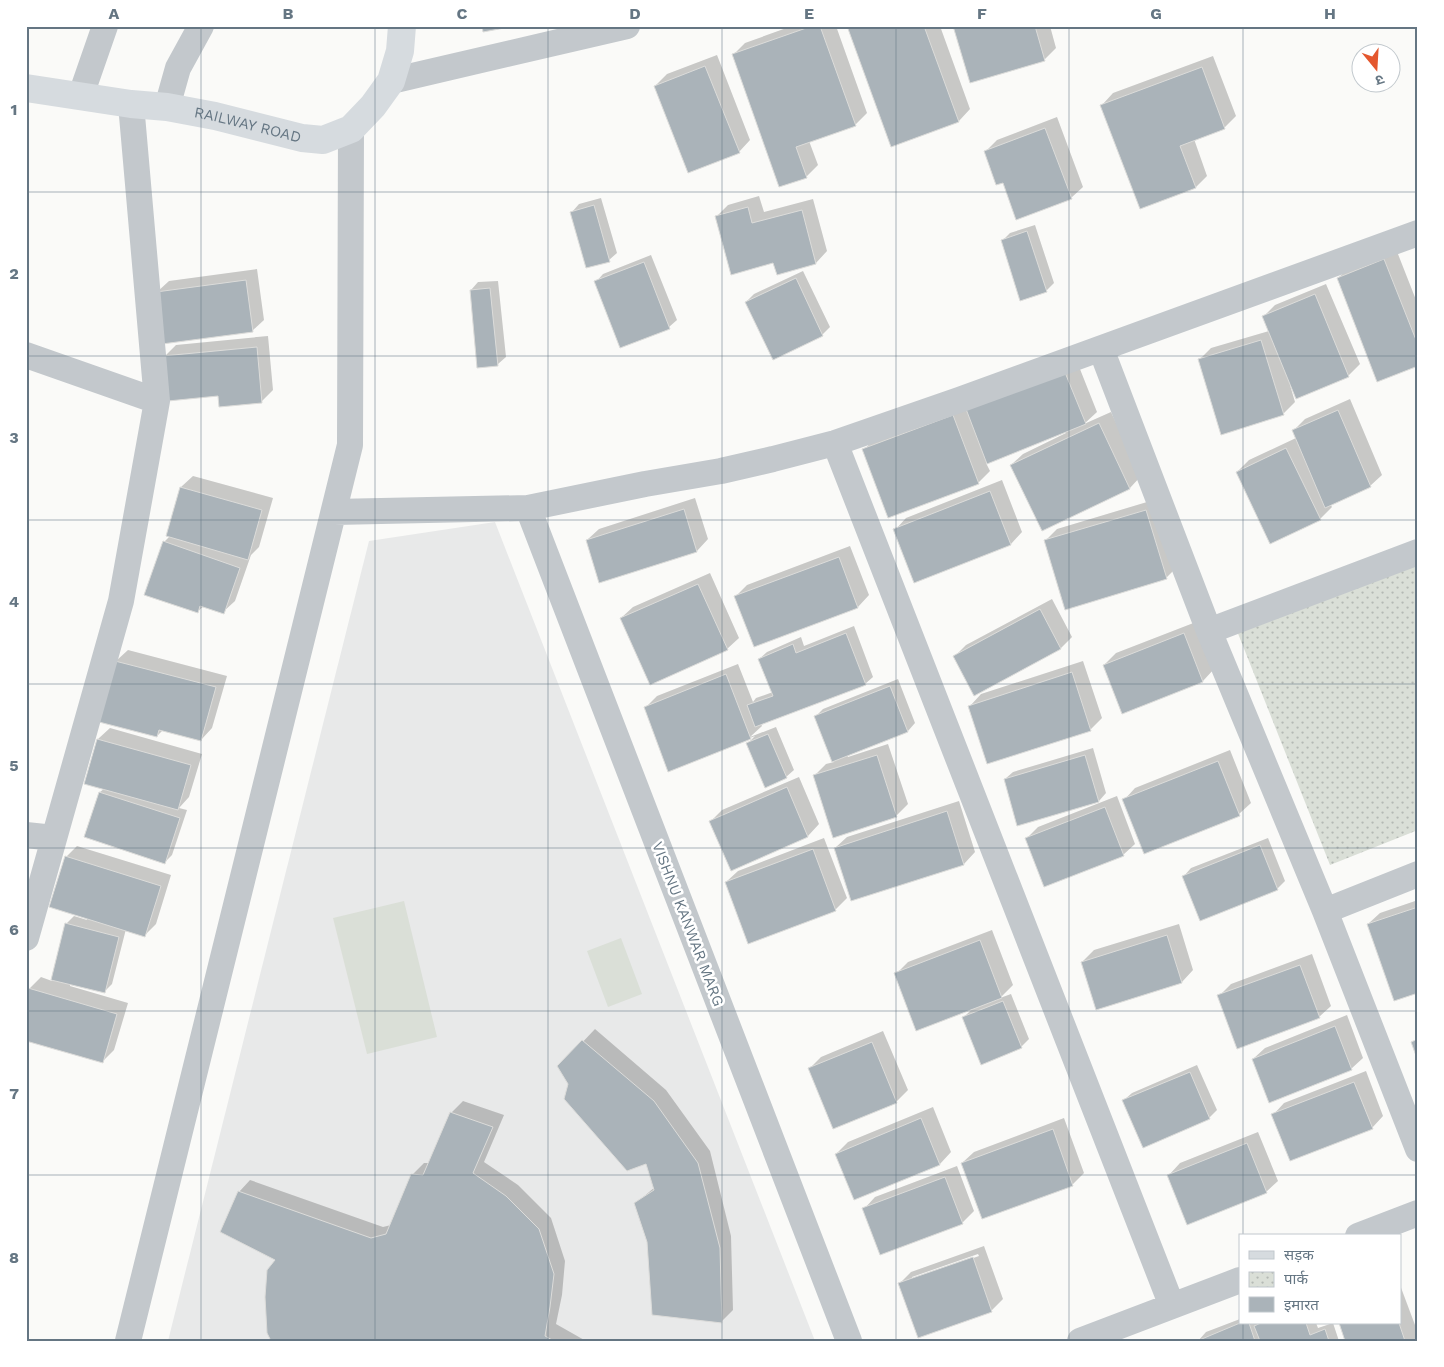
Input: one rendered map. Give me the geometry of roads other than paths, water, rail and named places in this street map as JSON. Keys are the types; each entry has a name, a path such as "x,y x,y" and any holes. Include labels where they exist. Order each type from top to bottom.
{"street":[{"path":"81,95 105,26"},
{"path":"168,107 178,68 201,26"},
{"name":"RAILWAY ROAD","path":"26,88 131,104 168,107 215,116 302,138 323,140 351,129 373,106 391,82 400,51 402,26"},
{"path":"391,82 616,28"},
{"path":"26,938 121,602 157,401 131,104"},
{"path":"128,1341 350,445 351,129"},
{"path":"334,512 528,508 645,484 721,471 835,443 1101,349 1418,233"},
{"path":"1101,349 1209,631 1325,911 1418,1149"},
{"path":"27,356 157,401"},
{"path":"835,443 1172,1306"},
{"name":"VISHNU KANWAR MARG","path":"528,508 849,1341"},
{"path":"1209,631 1418,552"},
{"path":"26,835 54,838"},
{"path":"1325,911 1418,874"},
{"path":"1363,1234 1418,1213"},
{"path":"1080,1341 1239,1280"}]}
